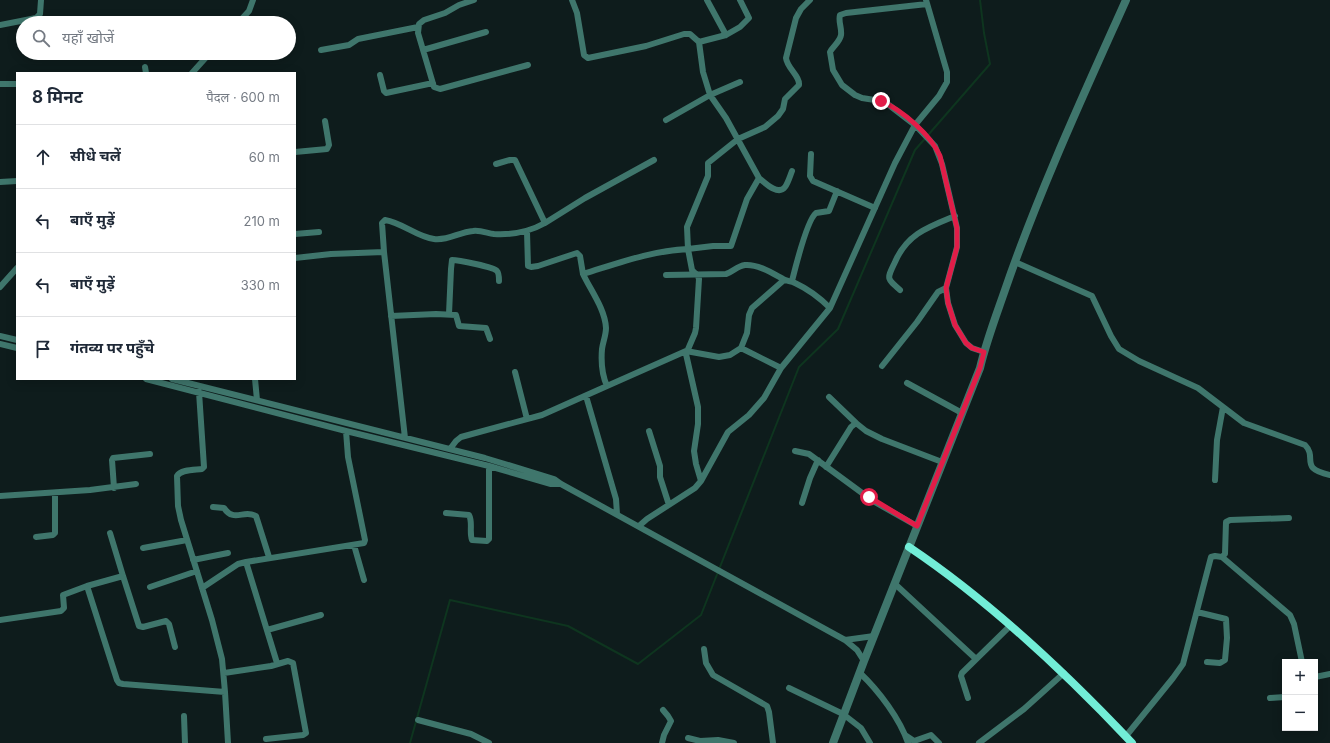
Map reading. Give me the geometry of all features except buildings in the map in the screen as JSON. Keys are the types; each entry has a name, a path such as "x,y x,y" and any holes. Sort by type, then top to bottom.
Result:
{"main road":[{"path":"908,547 940,568 1011,625 1064,673 1132,743"}],"street":[{"path":"38,16 40,14 41,0"},
{"path":"244,16 253,0"},
{"path":"474,0 459,4 446,13 424,20 418,27 418,33 436,89 528,65"},
{"path":"572,0 577,13 583,52 586,57 591,58 646,46 684,34 690,34 699,42 703,72 710,95 738,139 759,178 766,185 782,190 786,186 792,171"},
{"path":"707,0 726,35"},
{"path":"699,42 726,35 740,27 749,18 740,0"},
{"path":"701,482 694,451 699,414 686,356 686,351 694,337 696,328 699,279 692,270 686,227 708,176 708,163 738,139 765,127 778,116 783,109 785,99 799,85 799,81 786,62 786,58 796,18 810,0"},
{"path":"833,743 908,547 980,368 984,352 1015,262 1058,151 1126,0"},
{"path":"638,526 692,491 701,482 728,432 749,415 764,398 781,368 830,308 895,163 917,127 947,82 947,72 927,2 842,14 839,17 841,36 830,52 834,72 840,83 855,95 862,98 881,101 889,105 917,127 936,146 942,164 957,228 957,247 946,288 948,303 955,325 966,343 972,348 984,352"},
{"path":"0,25 16,22"},
{"path":"322,50 349,45 358,39 418,27"},
{"path":"423,50 486,32"},
{"path":"193,72 204,60"},
{"path":"380,75 386,93 433,83"},
{"path":"666,120 710,95 740,82"},
{"path":"0,84 16,84"},
{"path":"296,152 327,149 329,145 325,121"},
{"path":"811,154 810,176 813,181 875,208"},
{"path":"496,164 515,160 545,223"},
{"path":"405,438 382,223 385,220 404,226 424,236 434,239 447,238 473,231 500,234 527,232 654,160"},
{"path":"583,274 666,250 731,246 747,199 759,178"},
{"path":"0,182 16,180"},
{"path":"792,281 810,220 816,213 829,211 836,191"},
{"path":"900,290 890,281 889,276 904,244 927,228 955,216"},
{"path":"296,234 319,232"},
{"path":"527,232 528,266 538,266 577,253 580,256 583,274 605,320 606,329 602,350 602,368 607,386"},
{"path":"296,258 331,254 384,252"},
{"path":"449,314 450,270 452,260 496,270 499,281"},
{"path":"1015,262 1092,296 1111,336 1119,349 1139,361 1198,388 1244,423 1305,445 1309,450 1310,461 1313,468 1319,473 1330,475"},
{"path":"666,275 728,274 741,266 750,265 768,271 784,280 792,281 809,290 830,308"},
{"path":"0,287 16,269"},
{"path":"450,449 455,442 464,436 548,412 686,351 719,357 730,355 741,348 747,333 749,315 752,308 784,280"},
{"path":"882,366 917,322 938,292 946,288"},
{"path":"391,316 449,314 456,316 459,326 486,328 490,339"},
{"path":"0,336 16,340"},
{"path":"0,344 16,348"},
{"path":"741,348 781,368"},
{"path":"515,372 527,419"},
{"path":"150,380 346,431 489,466 551,484 561,484"},
{"path":"180,380 196,382 306,414 450,449 542,474 556,480 845,640 857,650 864,661"},
{"path":"255,380 257,400"},
{"path":"907,383 962,413"},
{"path":"199,392 204,467 202,469 179,472 177,476 178,506 218,643 224,672 228,743"},
{"path":"586,396 616,499 617,514"},
{"path":"829,397 866,431 882,440 942,462"},
{"path":"1215,480 1217,440 1223,407"},
{"path":"826,467 851,427 856,423"},
{"path":"202,588 238,564 269,557 362,544 365,540 348,457 346,431"},
{"path":"649,431 660,466 660,477 669,505"},
{"path":"795,451 808,454 818,460 873,500 917,526"},
{"path":"114,488 113,458 150,454"},
{"path":"802,503 810,478 818,460"},
{"path":"446,513 469,515 471,518 470,535 472,540 489,540 489,466"},
{"path":"0,496 114,488 136,484"},
{"path":"36,537 53,535 55,533 55,492"},
{"path":"213,508 224,508 227,513 231,515 251,514 256,516 269,557"},
{"path":"1222,556 1225,554 1226,522 1290,518"},
{"path":"110,533 139,626 143,627 166,621 169,624 175,647"},
{"path":"143,548 187,540"},
{"path":"354,545 364,580"},
{"path":"193,560 228,553"},
{"path":"1126,736 1183,664 1212,557 1222,556 1290,615 1294,624 1301,659"},
{"path":"246,562 278,663"},
{"path":"150,587 197,571"},
{"path":"0,620 61,611 64,608 63,595 87,586 123,576"},
{"path":"895,584 976,659"},
{"path":"87,586 119,683 226,692"},
{"path":"1197,612 1226,619 1227,638 1225,660 1220,663 1207,662"},
{"path":"267,630 321,614"},
{"path":"968,698 961,676 962,673 1011,625"},
{"path":"845,640 874,636"},
{"path":"704,649 706,663 713,675 767,706 773,743"},
{"path":"224,672 271,666 278,663 291,661 294,664 306,733 302,735 266,739"},
{"path":"860,673 875,689 900,724 908,743"},
{"path":"979,743 1024,709 1064,673"},
{"path":"1318,676 1330,674"},
{"path":"789,688 843,714 862,728 870,743"},
{"path":"1270,698 1282,697"},
{"path":"662,743 670,721 663,710"},
{"path":"184,716 185,743"},
{"path":"418,720 471,734 489,743"},
{"path":"905,735 914,741 931,735 939,743"},
{"path":"688,738 700,741 734,743"}],"waterway":[{"path":"410,743 450,600 568,626 638,664 701,615 799,367 838,329 915,150 990,64 980,0"}],"route":[{"path":"869,497 917,526 980,368 984,352 972,348 966,343 955,325 948,303 946,288 957,247 957,228 940,156 936,146 915,125 889,105 881,101"}]}
